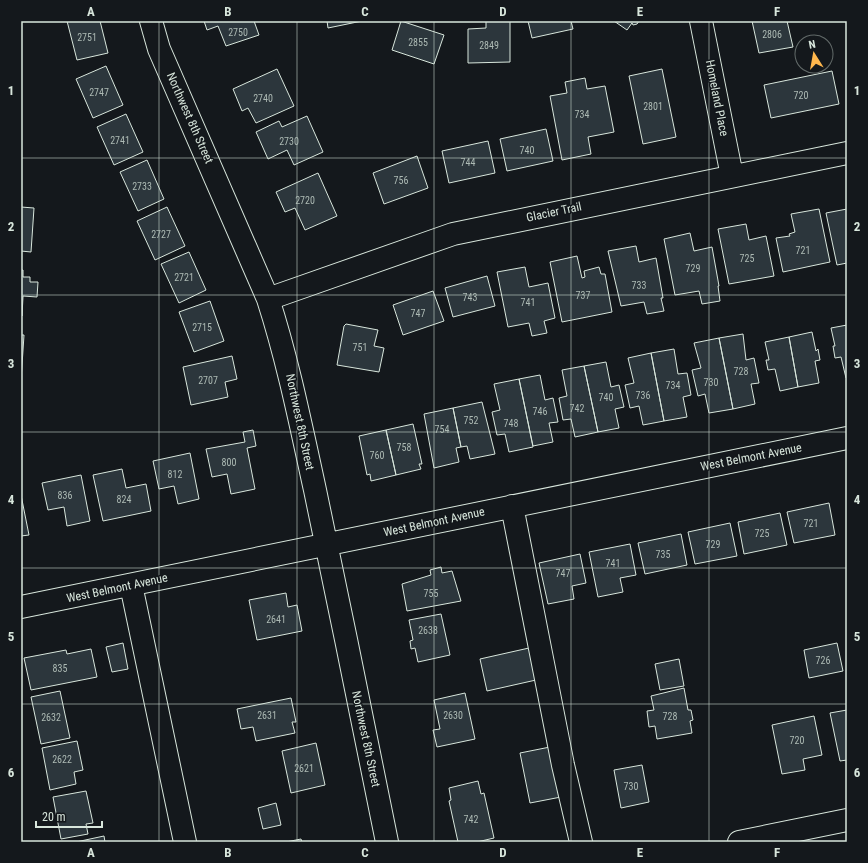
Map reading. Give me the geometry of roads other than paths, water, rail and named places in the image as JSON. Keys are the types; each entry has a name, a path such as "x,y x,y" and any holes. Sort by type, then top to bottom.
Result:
{"street":[{"name":"Northwest 8th Street","path":"151,21 159,49 268,299 287,363 387,842"},
{"name":"Homeland Place","path":"701,21 732,176"},
{"name":"Glacier Trail","path":"268,299 453,234 847,153"},
{"name":"West Belmont Avenue","path":"21,608 847,438"},
{"path":"512,506 563,765 581,842"},
{"path":"131,585 185,842"},
{"path":"739,842 779,838 847,820"}]}
